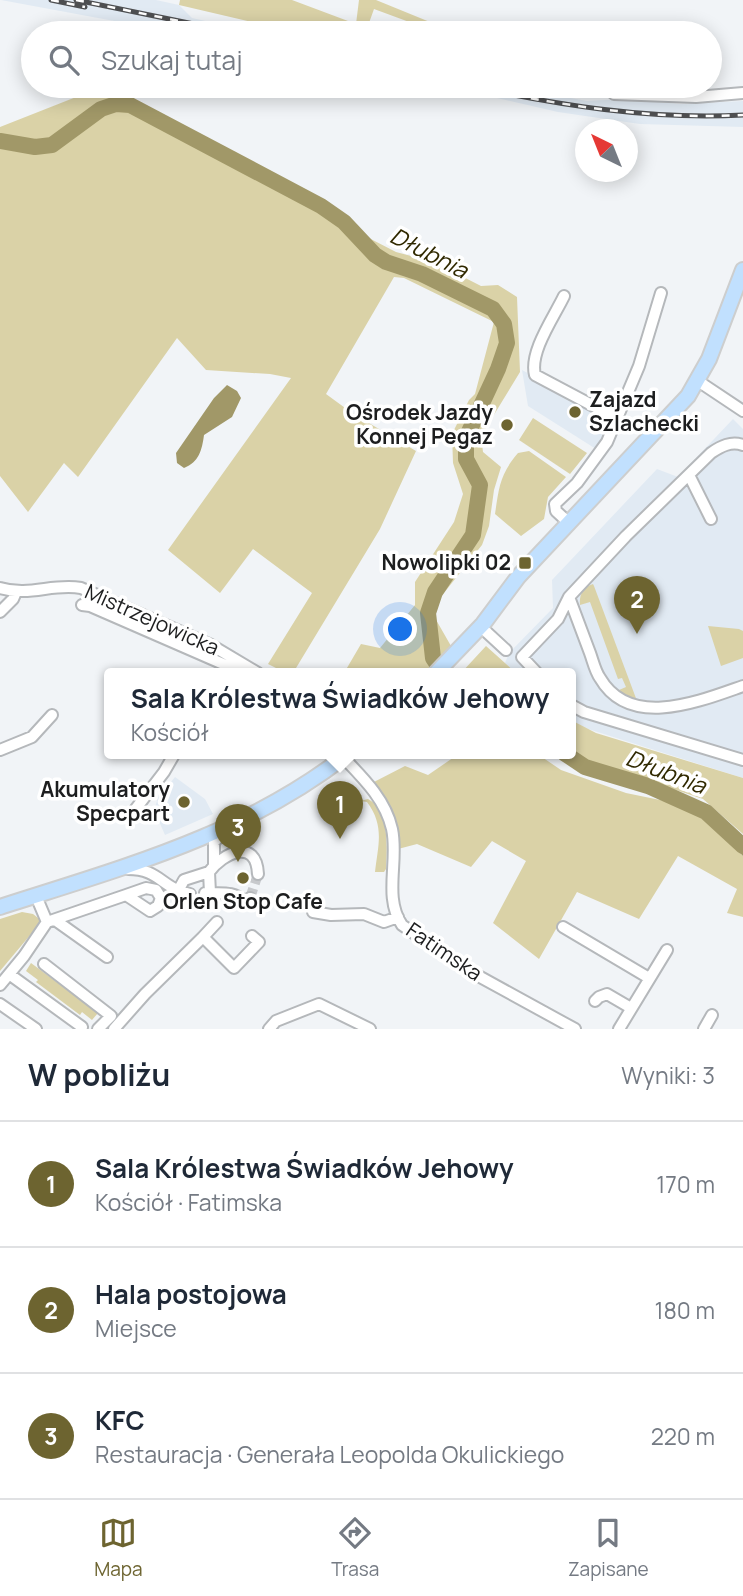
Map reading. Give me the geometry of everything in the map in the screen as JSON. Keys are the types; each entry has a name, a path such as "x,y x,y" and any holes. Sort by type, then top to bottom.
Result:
{"main road":[{"path":"441,668 480,626 518,578 674,413 698,381 712,352 743,270"},
{"path":"0,907 188,845 232,826 295,791 339,759"}],"street":[{"path":"722,95 743,93"},
{"path":"569,523 556,511 555,504 599,455 618,419 639,366 661,293"},
{"path":"564,296 537,350 533,367 535,375 618,419"},
{"path":"698,381 743,411"},
{"path":"532,668 522,657 558,619 569,597 711,453 723,445 743,445"},
{"path":"689,475 711,519"},
{"name":"Mistrzejowicka","path":"0,588 16,592 62,586 81,588 190,635 238,668"},
{"path":"0,612 16,592"},
{"path":"569,597 600,679 617,698 626,703 659,709 695,702 743,686"},
{"path":"82,605 238,668"},
{"path":"480,626 506,650"},
{"path":"576,707 597,716 743,760"},
{"path":"0,750 32,737 52,715"},
{"path":"134,811 172,759"},
{"name":"Fatimska","path":"347,759 376,794 389,820 393,839 393,892 398,917 408,931 462,967 575,1029"},
{"path":"232,826 214,842 207,893 237,895 246,902 250,898"},
{"path":"118,869 148,870 184,893 184,880 211,868 229,854 245,852 255,862 258,874"},
{"path":"0,985 51,921 126,895"},
{"path":"36,896 51,921 107,957"},
{"path":"313,912 364,914 384,922 398,917"},
{"path":"335,929 336,915"},
{"path":"114,1029 152,986 217,922"},
{"path":"564,927 649,978"},
{"path":"203,937 234,968 259,942 253,936"},
{"path":"619,1029 667,950"},
{"path":"44,964 111,1016 102,1028"},
{"path":"9,974 82,1027"},
{"path":"595,1001 607,994 631,1008"},
{"path":"0,1004 36,1029"},
{"path":"269,1029 276,1021 318,1004 370,1029"},
{"path":"704,1029 712,1015"}],"shaded area":[{"path":"1,0 156,0 179,5 192,18 205,21 114,21"},
{"path":"180,0 292,0 348,21 248,21 179,5"},
{"path":"359,0 376,0 427,21 406,21 374,9 370,21 356,21"},
{"path":"74,98 121,98 184,141 396,252 434,262 481,286 498,285 517,297 520,372 481,436 483,452 501,467 494,490 489,526 482,545 436,603 435,618 451,646 429,668 347,668 361,644 380,648 415,605 415,582 454,522 463,494 453,463 452,434 469,400 475,394 494,322 404,278 394,277 326,394 352,413 416,451 380,529 296,668 276,668 268,664 312,593 253,549 220,593 168,550 291,378 206,370 177,338 78,477 64,463 28,512 0,476 0,127"},
{"path":"497,98 571,98 587,101 624,99 680,104 743,101 743,127 640,124 638,119 606,119 558,112"},
{"path":"522,370 612,419 596,449 528,406"},
{"path":"227,385 237,391 241,398 232,417 204,435 199,455 184,468 177,463 176,453 214,398"},
{"path":"533,418 587,453 570,474 519,440"},
{"path":"733,419 743,429 743,778 576,723 576,668 510,668 505,663 509,653 553,608 552,580 657,469 678,477"},
{"path":"529,451 566,477 548,497 544,519 521,536 495,514 499,488 507,468 518,453"},
{"path":"593,584 637,701 619,690 626,687 622,678 618,679 590,602 580,605 582,592"},
{"path":"708,626 743,631 743,658 721,666"},
{"path":"486,646 510,668 466,668"},
{"path":"576,723 596,733 743,778 743,834 703,799 589,761 576,753"},
{"path":"451,759 545,759 561,770 626,793 665,801 707,819 743,856 743,917 727,913 737,889 678,856 639,919 577,892 539,959 493,923 526,861 492,841 471,867 417,844 398,849 372,783 405,766 428,775"},
{"path":"175,777 205,799 213,814 165,835 154,810 158,798"},
{"path":"368,799 375,804 384,820 387,851 384,872 375,872 378,828 367,802 360,801"},
{"path":"706,812 719,817 743,837 743,856 707,819"},
{"path":"22,912 33,914 42,921 0,971 0,919"},
{"path":"31,963 98,1013 92,1020 82,1012 80,1015 36,982 38,980 26,971"}],"waterway":[{"name":"Dłubnia","path":"0,141 35,147 52,145 101,109 116,104 130,105 321,206 344,222 375,255 386,262 422,274 493,309 504,324 507,343 466,438 466,459 480,485 473,535 435,592 428,613 433,658 440,668"},
{"name":"Dłubnia","path":"573,759 585,767 648,786 706,812 743,846"}],"tunnel":[{"path":"250,898 258,874"}],"railway":[{"path":"51,0 85,7"},
{"path":"76,0 179,21"},
{"path":"531,98 639,113 743,115"}],"place":[{"name":"Zajazd Szlachecki","path":"575,412"},
{"name":"Ośrodek Jazdy Konnej Pegaz","path":"507,425"},
{"name":"Nowolipki 02","path":"525,563"},
{"name":"Hala postojowa","path":"637,634"},
{"name":"Akumulatory Specpart","path":"184,802"},
{"name":"Sala Królestwa Świadków Jehowy","path":"340,839"},
{"name":"KFC","path":"238,862"},
{"name":"Orlen Stop Cafe","path":"243,878"}]}
